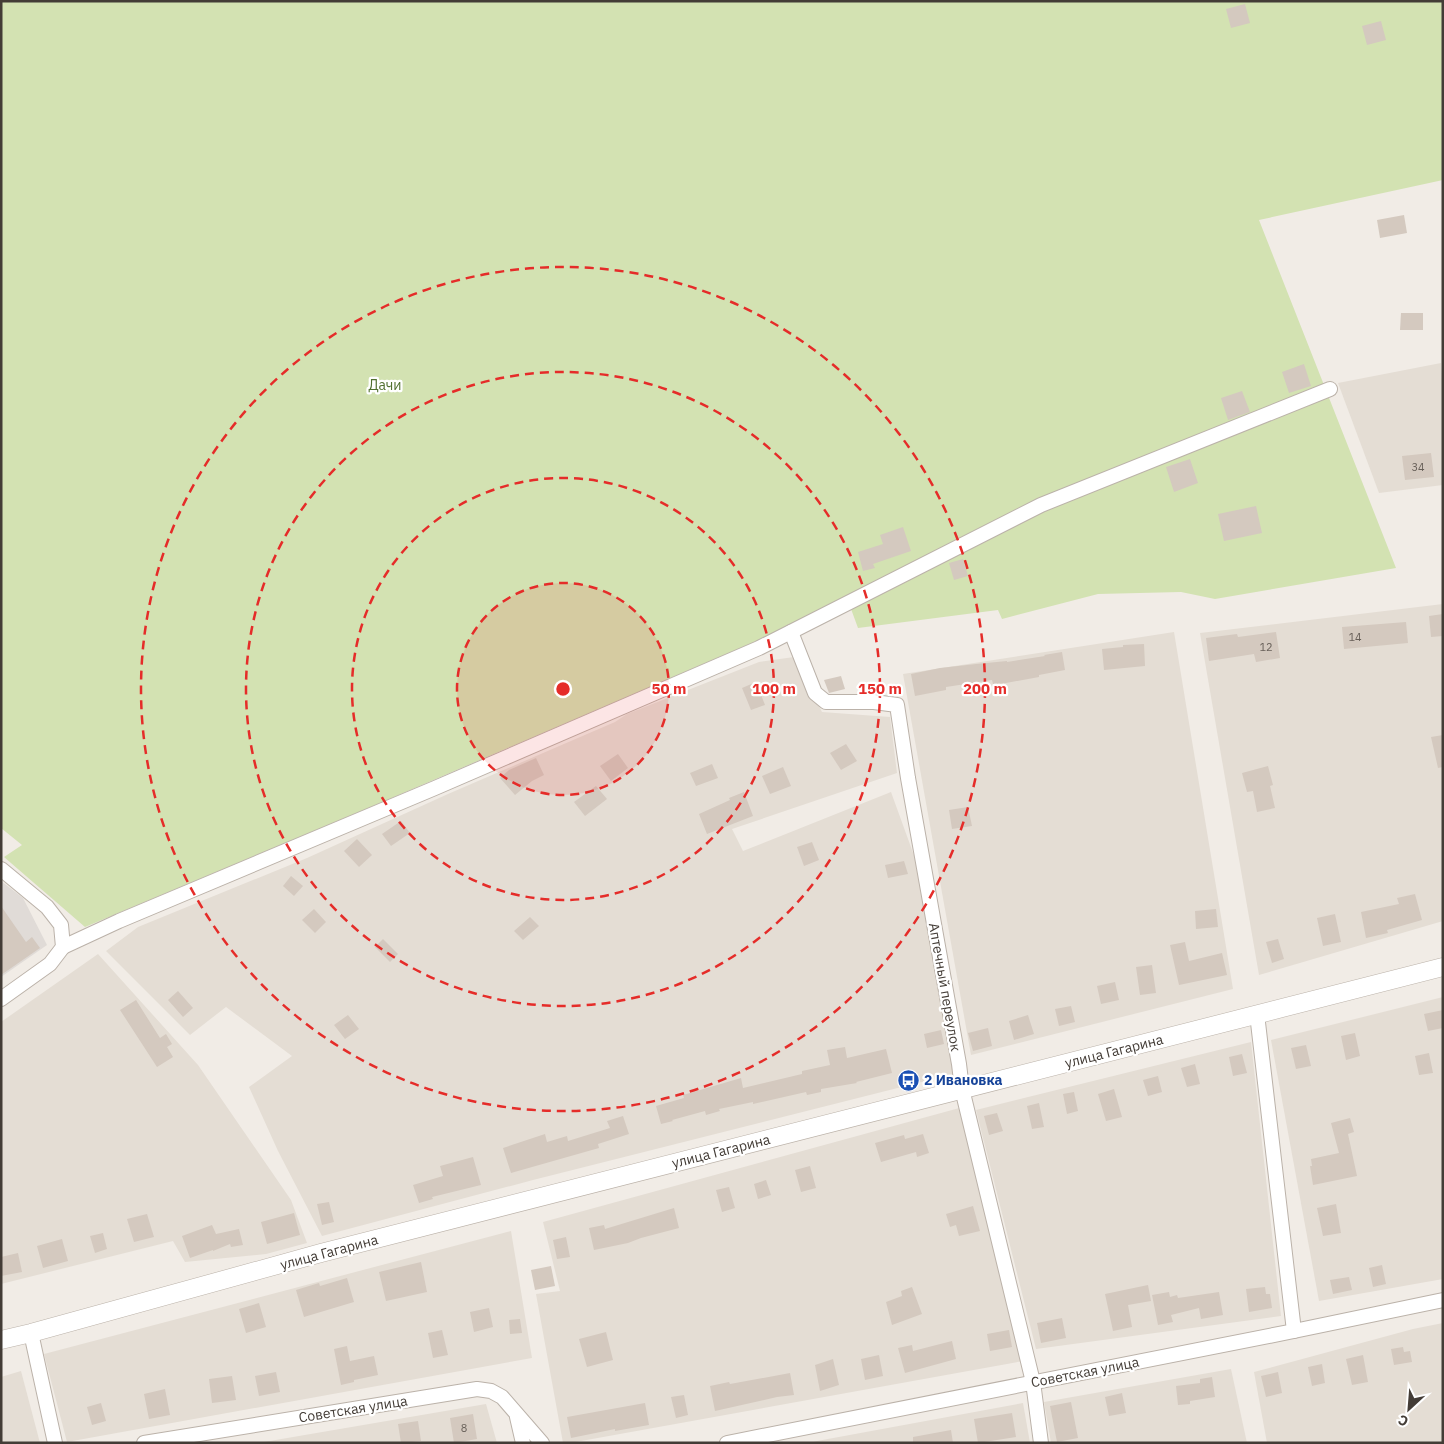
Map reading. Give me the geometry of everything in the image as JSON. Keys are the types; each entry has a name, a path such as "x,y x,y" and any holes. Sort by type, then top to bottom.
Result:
{"street":[{"path":"1,999 50,964 63,947 119,921 435,788 759,648 1041,505 1330,389"},
{"name":"Аптечный переулок","path":"791,632 815,693 826,702 874,702 896,705 962,1090 1033,1382 1041,1443"},
{"path":"1,869 52,913 61,925 63,947"},
{"name":"улица Гагарина","path":"1,1340 321,1253 1443,967"},
{"path":"1257,1014 1294,1331"},
{"name":"Советская улица","path":"727,1443 1443,1300"},
{"path":"31,1333 55,1443"},
{"name":"Советская улица","path":"144,1443 477,1389 491,1391 502,1397 542,1443"},
{"path":"516,1414 523,1443"}],"shaded area":[{"path":"1441,363 1443,485 1379,493 1338,383"},
{"path":"1443,604 1443,921 1259,975 1200,633"},
{"path":"1174,632 1233,989 971,1055 903,674"},
{"path":"794,657 822,712 890,717 897,773 732,829 743,851 891,792 916,861 957,1073 533,1180 322,1236 278,1151 249,1087 292,1056 226,1007 190,1035 106,951 138,927 307,858 448,794 615,722 627,714 759,662"},
{"path":"1,881 23,898 47,945 1,977"},
{"path":"98,954 198,1065 291,1200 307,1243 266,1254 185,1262 173,1241 1,1284 1,1022"},
{"path":"1443,997 1443,1279 1319,1301 1271,1040"},
{"path":"1251,1042 1281,1316 1036,1349 976,1110"},
{"path":"963,1107 1023,1361 563,1443 536,1294 560,1291 543,1222"},
{"path":"511,1231 532,1358 67,1442 44,1354"},
{"path":"1443,1323 1443,1443 1267,1443 1254,1372 1413,1329"},
{"path":"1231,1369 1247,1443 1051,1443 1044,1402"},
{"path":"21,1371 40,1443 1,1443 1,1377"},
{"path":"1023,1403 1030,1443 810,1443 817,1441"},
{"path":"486,1404 497,1443 258,1443"}],"green space":[{"name":"Дачи","path":"1,1 1443,1 1443,180 1259,220 1396,568 1215,599 1181,592 1098,594 1002,619 998,610 858,628 847,598 789,627 373,806 85,927 4,857 22,845 1,828"}],"building":[{"path":"1245,4 1250,23 1231,28 1226,9"},
{"path":"1381,21 1386,40 1367,45 1362,26"},
{"path":"1404,215 1407,233 1380,238 1377,220"},
{"path":"1401,313 1423,313 1423,330 1400,330"},
{"path":"1304,364 1311,386 1289,393 1282,372"},
{"path":"1242,391 1250,412 1228,420 1221,398"},
{"path":"1431,453 1434,477 1405,480 1402,456"},
{"path":"1190,459 1198,483 1174,492 1166,467"},
{"path":"1256,506 1262,533 1224,541 1218,514"},
{"path":"903,527 911,551 873,564 875,568 863,571 858,552 883,544 880,535"},
{"path":"963,559 968,576 954,580 949,563"},
{"path":"1443,614 1443,636 1431,637 1429,616"},
{"path":"1406,622 1408,643 1344,649 1342,627"},
{"path":"1276,632 1280,658 1256,662 1254,654 1209,661 1206,638 1237,634 1238,637"},
{"path":"1144,644 1145,666 1104,670 1102,649"},
{"path":"1062,652 1065,670 1006,683 993,684 992,680 946,687 946,690 915,696 911,674 940,668 1007,662"},
{"path":"841,676 845,689 829,693 824,680"},
{"path":"756,682 765,705 751,710 742,688"},
{"path":"1443,735 1443,767 1438,768 1431,737"},
{"path":"846,744 857,761 841,770 830,753"},
{"path":"618,754 628,768 611,781 600,766"},
{"path":"536,758 544,775 532,781 515,795 500,778 509,770"},
{"path":"712,764 718,778 696,786 690,773"},
{"path":"1268,766 1273,785 1270,786 1275,808 1257,812 1253,791 1247,792 1242,773"},
{"path":"783,767 791,786 770,794 762,776"},
{"path":"596,786 607,799 585,816 574,802"},
{"path":"744,792 753,816 707,834 699,814"},
{"path":"968,807 972,826 952,829 949,810"},
{"path":"401,821 410,833 391,846 382,834"},
{"path":"357,839 372,855 359,867 344,851"},
{"path":"812,842 819,860 804,866 797,847"},
{"path":"904,861 908,874 888,878 885,865"},
{"path":"291,876 303,886 294,896 283,886"},
{"path":"1415,894 1422,920 1387,930 1388,933 1366,938 1361,912 1399,904 1397,898"},
{"path":"1,906 26,942 32,937 40,948 1,975"},
{"path":"314,909 326,922 315,933 302,920"},
{"path":"1216,909 1218,927 1196,929 1195,911"},
{"path":"1335,914 1341,942 1323,946 1317,918"},
{"path":"530,917 539,926 523,940 514,931"},
{"path":"383,939 398,954 390,962 375,947"},
{"path":"1278,939 1284,959 1272,963 1266,942"},
{"path":"1185,942 1189,961 1222,953 1227,975 1179,985 1170,945"},
{"path":"1152,965 1156,993 1140,995 1136,967"},
{"path":"1115,982 1119,1000 1101,1004 1097,986"},
{"path":"178,991 193,1008 183,1017 168,1000"},
{"path":"136,1000 160,1038 166,1034 172,1044 167,1047 173,1057 157,1067 120,1010"},
{"path":"1071,1006 1075,1022 1059,1026 1055,1009"},
{"path":"1443,1010 1443,1028 1428,1031 1424,1014"},
{"path":"348,1015 359,1029 345,1039 334,1025"},
{"path":"1028,1015 1034,1034 1014,1040 1009,1021"},
{"path":"988,1028 992,1046 973,1051 968,1033"},
{"path":"941,1030 944,1044 927,1048 924,1034"},
{"path":"1355,1033 1360,1056 1346,1060 1341,1036"},
{"path":"1306,1045 1311,1066 1296,1069 1291,1048"},
{"path":"845,1047 847,1058 886,1049 892,1073 857,1083 821,1089 821,1092 807,1095 806,1092 753,1104 753,1102 719,1109 720,1111 706,1115 705,1111 661,1124 656,1106 684,1098 683,1095 741,1078 743,1088 802,1074 802,1071 830,1065 827,1050"},
{"path":"1429,1053 1433,1073 1419,1075 1415,1056"},
{"path":"1242,1054 1247,1073 1233,1076 1229,1057"},
{"path":"1195,1064 1200,1084 1187,1087 1181,1068"},
{"path":"1158,1076 1162,1092 1148,1096 1143,1080"},
{"path":"1114,1089 1122,1117 1106,1121 1098,1094"},
{"path":"1074,1092 1078,1111 1067,1114 1063,1094"},
{"path":"1039,1103 1044,1127 1032,1129 1027,1106"},
{"path":"997,1113 1003,1131 989,1135 984,1116"},
{"path":"623,1116 629,1134 598,1144 599,1148 511,1173 503,1148 545,1134 547,1142 567,1136 568,1141 610,1128 607,1121"},
{"path":"1350,1118 1354,1132 1348,1134 1357,1176 1313,1185 1310,1166 1312,1166 1311,1159 1339,1153 1331,1123"},
{"path":"923,1134 929,1153 917,1157 916,1152 881,1162 875,1143 904,1135 905,1139"},
{"path":"473,1157 481,1185 432,1197 433,1199 419,1203 413,1185 443,1176 440,1166"},
{"path":"810,1166 816,1188 801,1192 795,1170"},
{"path":"766,1180 771,1195 758,1199 754,1184"},
{"path":"729,1187 735,1208 722,1212 716,1190"},
{"path":"329,1202 334,1222 322,1225 317,1204"},
{"path":"1336,1204 1341,1233 1323,1236 1317,1208"},
{"path":"973,1206 980,1231 959,1236 956,1225 950,1227 946,1214"},
{"path":"674,1208 679,1228 628,1243 594,1250 589,1228 604,1225 605,1229"},
{"path":"294,1213 300,1235 267,1244 261,1222"},
{"path":"147,1214 154,1237 134,1242 127,1219"},
{"path":"212,1225 216,1234 239,1229 243,1245 231,1247 230,1244 190,1258 182,1236"},
{"path":"103,1233 107,1249 95,1253 90,1236"},
{"path":"566,1237 570,1257 557,1259 553,1240"},
{"path":"62,1239 68,1261 43,1268 37,1246"},
{"path":"18,1253 22,1272 1,1276 1,1257"},
{"path":"421,1262 427,1292 386,1301 379,1272"},
{"path":"1382,1265 1386,1284 1373,1287 1369,1268"},
{"path":"551,1266 555,1286 535,1290 531,1270"},
{"path":"1349,1277 1352,1290 1333,1294 1330,1280"},
{"path":"347,1278 354,1302 304,1317 296,1290 319,1283 320,1286"},
{"path":"1148,1285 1151,1301 1128,1305 1132,1327 1113,1331 1105,1294"},
{"path":"912,1287 922,1314 892,1325 886,1302 902,1296 901,1291"},
{"path":"1265,1287 1266,1294 1270,1294 1272,1308 1249,1312 1246,1289"},
{"path":"1169,1292 1170,1297 1177,1295 1178,1298 1219,1292 1223,1315 1201,1319 1199,1308 1171,1315 1173,1322 1158,1325 1152,1295"},
{"path":"259,1303 266,1327 246,1333 239,1309"},
{"path":"489,1308 493,1327 474,1332 470,1312"},
{"path":"1062,1318 1066,1338 1041,1343 1037,1323"},
{"path":"520,1319 522,1333 510,1334 509,1320"},
{"path":"442,1330 448,1355 433,1358 428,1333"},
{"path":"1009,1330 1012,1347 990,1351 987,1334"},
{"path":"606,1332 613,1360 587,1367 579,1339"},
{"path":"952,1341 956,1359 905,1373 898,1348 912,1345 913,1351"},
{"path":"347,1346 350,1361 374,1356 378,1375 341,1385 334,1349"},
{"path":"1403,1347 1404,1352 1410,1351 1412,1362 1394,1365 1391,1349"},
{"path":"879,1355 883,1376 865,1380 861,1359"},
{"path":"1363,1355 1368,1382 1352,1385 1346,1359"},
{"path":"833,1359 839,1385 820,1391 815,1365"},
{"path":"1322,1364 1325,1383 1312,1386 1308,1367"},
{"path":"276,1372 280,1392 259,1396 255,1376"},
{"path":"1278,1372 1282,1393 1266,1397 1261,1376"},
{"path":"790,1373 794,1395 715,1411 710,1386"},
{"path":"232,1376 236,1400 212,1403 209,1379"},
{"path":"1212,1377 1215,1397 1190,1401 1190,1404 1178,1405 1176,1386 1200,1383 1200,1379"},
{"path":"165,1389 170,1415 149,1419 144,1394"},
{"path":"1122,1393 1126,1413 1109,1416 1105,1397"},
{"path":"684,1395 688,1415 676,1418 671,1397"},
{"path":"1071,1402 1078,1438 1057,1442 1050,1406"},
{"path":"101,1403 106,1421 92,1425 87,1407"},
{"path":"645,1403 649,1425 615,1431 615,1429 571,1438 567,1417"},
{"path":"1012,1413 1016,1437 978,1443 974,1419"},
{"path":"473,1414 477,1439 454,1443 450,1418"},
{"path":"418,1421 421,1441 401,1443 398,1424"},
{"path":"951,1430 953,1443 913,1443 913,1437"}],"place":[{"name":"2 Ивановка","path":"908,1080"}]}
